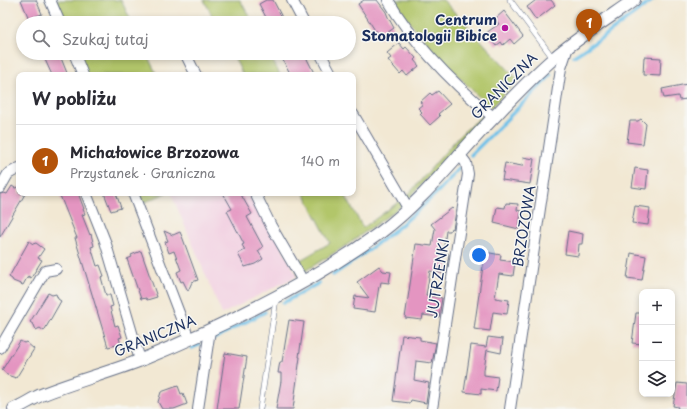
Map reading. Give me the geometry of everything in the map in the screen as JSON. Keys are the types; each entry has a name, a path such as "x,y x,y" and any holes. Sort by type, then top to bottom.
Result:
{"street":[{"path":"50,0 57,16"},
{"path":"292,0 300,16"},
{"path":"388,0 395,13 430,56 472,99 493,117"},
{"name":"GRANICZNA","path":"14,409 41,395 140,360 210,330 324,270 381,231 425,193 493,117 554,58 634,0"},
{"name":"BRZOZOWA","path":"510,409 561,68 568,48"},
{"path":"77,60 82,72"},
{"path":"188,60 194,72"},
{"path":"324,60 330,72"},
{"path":"356,119 408,208"},
{"name":"JUTRZENKI","path":"432,409 468,174 466,163 459,154"},
{"path":"0,188 8,174 16,170"},
{"path":"87,196 105,241 140,360"},
{"path":"134,196 189,339"},
{"path":"257,196 303,281"},
{"path":"0,348 45,271 56,269"},
{"path":"198,409 210,330"}],"lane":[{"path":"510,0 554,58"},
{"path":"260,409 277,296"}],"shaded area":[{"path":"172,196 255,196 297,276 222,314"}],"green space":[{"path":"53,0 121,0 129,16 60,16"},
{"path":"204,0 240,0 249,16 212,16"},
{"path":"395,0 443,0 518,80 490,108 439,57 406,18"},
{"path":"80,60 150,60 156,72 86,72"},
{"path":"236,60 272,60 278,72 242,72"},
{"path":"483,115 482,118 403,205 347,245 297,276 297,262 330,243 306,196 346,196 363,228 408,195 460,135"},
{"path":"140,196 159,196 143,203"}],"building":[{"path":"21,0 36,0 42,14 37,16 28,16"},
{"path":"266,0 273,0 281,16 265,16 259,4"},
{"path":"364,0 377,0 386,12 394,28 380,38 358,4"},
{"path":"536,0 551,0 555,5 536,20 527,7"},
{"name":"Centrum Stomatologii Bibice","path":"504,11 523,36 514,44 510,39 503,45 501,42 496,46 486,33 499,24 495,19"},
{"path":"399,43 404,49 406,47 416,58 414,60 419,66 407,76 403,71 400,74 388,60 391,58 387,53"},
{"path":"644,57 661,58 660,76 643,75"},
{"path":"45,60 62,60 67,72 51,72"},
{"path":"283,60 308,60 314,72 289,72"},
{"path":"687,84 687,99 679,100 678,96 664,98 662,89"},
{"path":"438,91 450,104 438,114 440,116 430,125 420,114 422,112 418,108 423,104 420,102 430,93 432,95"},
{"path":"641,119 646,124 643,144 627,142 630,121 638,121"},
{"path":"523,157 534,159 530,184 502,180 505,163 522,166"},
{"path":"635,168 648,170 646,189 632,187"},
{"path":"12,186 16,188 16,196 24,196 0,237 0,194 7,194"},
{"path":"60,196 79,196 85,214 82,215 90,235 91,234 94,246 91,247 97,266 100,265 104,276 101,277 106,295 110,295 113,306 110,307 115,326 118,325 122,337 119,338 121,344 108,347 75,238 77,238"},
{"path":"105,196 117,196 121,208 111,211"},
{"path":"225,196 242,196 252,214 247,217 263,247 258,251 263,259 255,264 245,267 238,254 245,250 242,245 244,244 227,211 232,209"},
{"path":"506,203 518,204 517,210 521,211 519,229 494,223 497,207 505,208"},
{"path":"635,206 650,208 648,225 632,223"},
{"path":"452,208 456,212 453,229 451,228 450,231 446,231 443,253 449,254 446,274 430,271 426,295 442,298 439,317 423,315 422,320 405,318 416,244 432,246 435,229 431,224"},
{"path":"164,231 173,235 180,232 183,239 198,280 192,282 188,291 183,281 181,282 177,272 181,270 174,251 169,253 165,242 168,241"},
{"path":"568,231 583,234 582,244 579,244 578,256 565,254"},
{"path":"29,241 33,244 36,243 44,249 38,258 42,260 31,278 28,276 23,285 13,281 9,277"},
{"path":"141,251 157,297 147,300 146,298 141,299 127,259 132,257 131,255"},
{"path":"485,252 501,255 500,260 515,262 513,276 499,274 495,298 509,300 507,314 493,312 490,331 474,329"},
{"path":"631,253 646,256 642,280 627,278"},
{"path":"379,266 383,271 391,272 389,283 381,282 380,287 379,286 375,312 353,309 355,296 369,298 357,282"},
{"path":"48,293 52,295 56,294 58,299 61,301 44,331 40,328 36,330 34,325 30,322"},
{"path":"636,313 639,313 639,344 632,343"},
{"path":"289,320 304,322 293,409 276,409 281,381 281,373 278,373 280,362 282,362"},
{"path":"402,335 420,337 420,340 436,343 432,363 416,361 414,380 429,383 426,403 411,400 410,403 393,401"},
{"path":"488,337 503,339 501,353 487,350 484,370 484,375 498,377 496,391 481,389 481,394 464,392 471,345 486,347"},
{"path":"20,341 24,343 26,342 34,349 16,378 7,375 2,370"},
{"path":"225,353 247,357 239,409 217,409"},
{"path":"677,383 687,384 687,409 677,409 678,407 673,406"},
{"path":"178,386 181,394 183,393 187,404 174,409 162,409 158,402 161,392"}],"waterway":[{"path":"574,56 603,37 653,0"},
{"path":"471,155 551,75"},
{"path":"333,275 365,253 409,219 430,200 459,169"},
{"path":"283,303 319,283"},
{"path":"215,338 265,312"},
{"path":"192,348 199,345"}],"place":[{"name":"Centrum Stomatologii Bibice","path":"505,28"},
{"name":"Michałowice Brzozowa","path":"589,42"}]}
